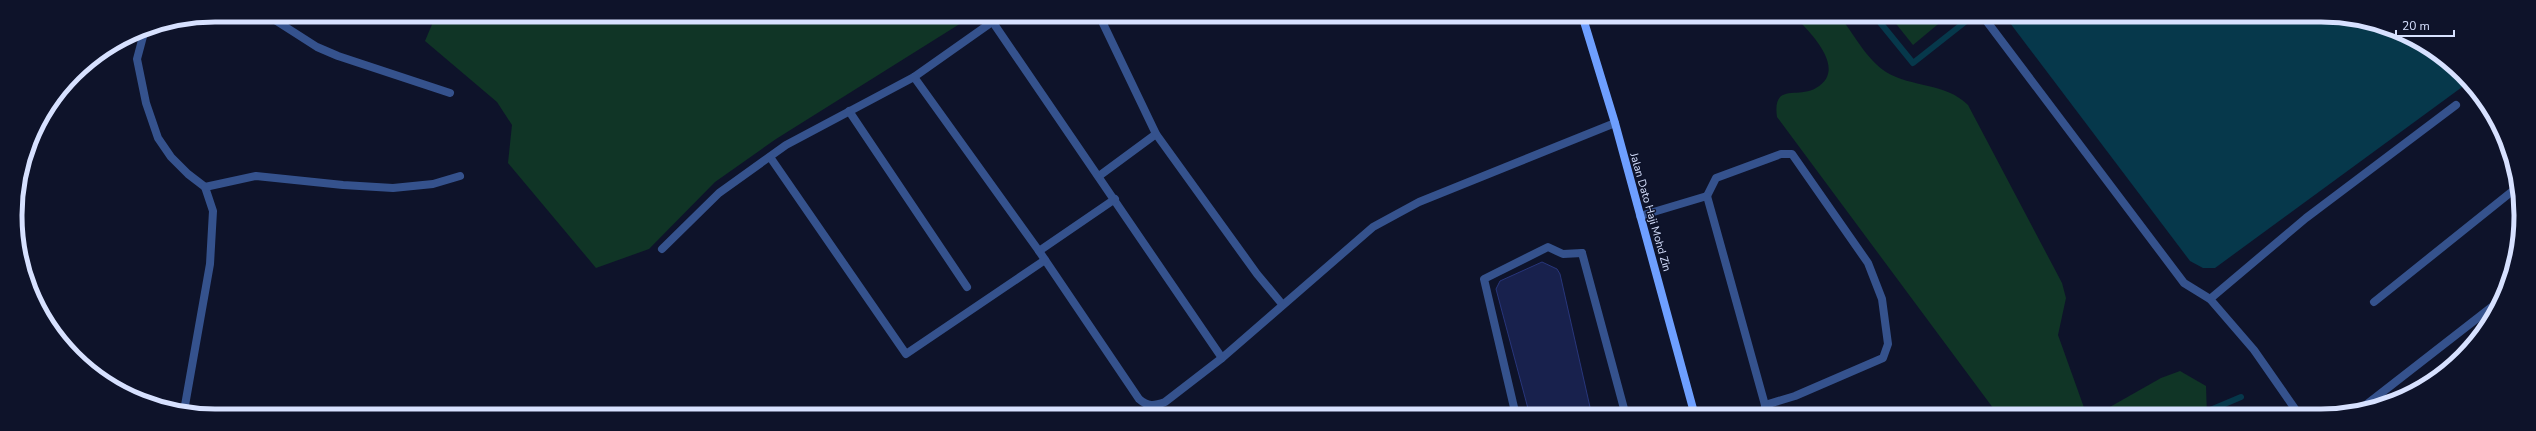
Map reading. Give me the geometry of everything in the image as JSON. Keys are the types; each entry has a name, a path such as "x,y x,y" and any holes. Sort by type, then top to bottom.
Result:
{"main road":[{"name":"Jalan Dato Haji Mohd Zin","path":"1584,22 1615,123 1693,409"}],"street":[{"path":"278,22 317,47 338,56 450,92"},
{"path":"662,249 719,193 786,145 914,77 991,22"},
{"path":"993,22 1115,199 1222,358"},
{"path":"1102,22 1156,134 1257,274 1282,304"},
{"path":"1987,22 2184,283 2210,299 2254,350 2295,409"},
{"path":"143,36 137,59 146,103 158,138 171,157 188,174 205,187 213,211 213,236 185,406"},
{"path":"914,77 1039,251 1139,399 1146,405 1155,406 1165,402 1222,358 1373,226 1419,202 1615,123"},
{"path":"2210,299 2306,218 2456,106"},
{"path":"848,111 967,288"},
{"path":"1099,176 1156,134"},
{"path":"1765,406 1795,396 1883,358 1888,344 1882,299 1868,263 1792,154 1781,154 1716,178 1707,196 1765,409"},
{"path":"770,157 906,354 1045,260"},
{"path":"205,187 256,176 343,185 393,188 433,184 460,176"},
{"path":"2374,302 2512,191"},
{"path":"1640,216 1707,196"},
{"path":"1039,251 1115,199"},
{"path":"1514,409 1484,279 1548,248 1563,254 1582,254 1624,409"},
{"path":"2369,402 2491,307"}],"green space":[{"path":"433,22 963,22 776,139 715,182 649,249 596,268 508,163 512,125 497,102 425,41"},
{"path":"1800,22 1844,22 1866,53 1886,72 1907,81 1949,92 1968,105 2062,283 2066,298 2058,335 2084,409 1994,409 1777,117 1778,99 1782,95 1809,91 1816,88 1825,80 1829,71 1823,50"},
{"path":"1895,22 1941,22 1913,45"},
{"path":"2180,371 2206,386 2207,409 2106,409 2161,378"}],"water":[{"path":"2009,22 2333,22 2383,32 2406,42 2438,62 2464,86 2215,268 2203,268 2190,261"}],"building":[{"path":"1542,262 1557,269 1560,274 1590,409 1528,409 1496,289 1500,281"}],"waterway":[{"path":"1880,22 1913,63 1965,22"},
{"path":"2213,409 2241,397"}]}
